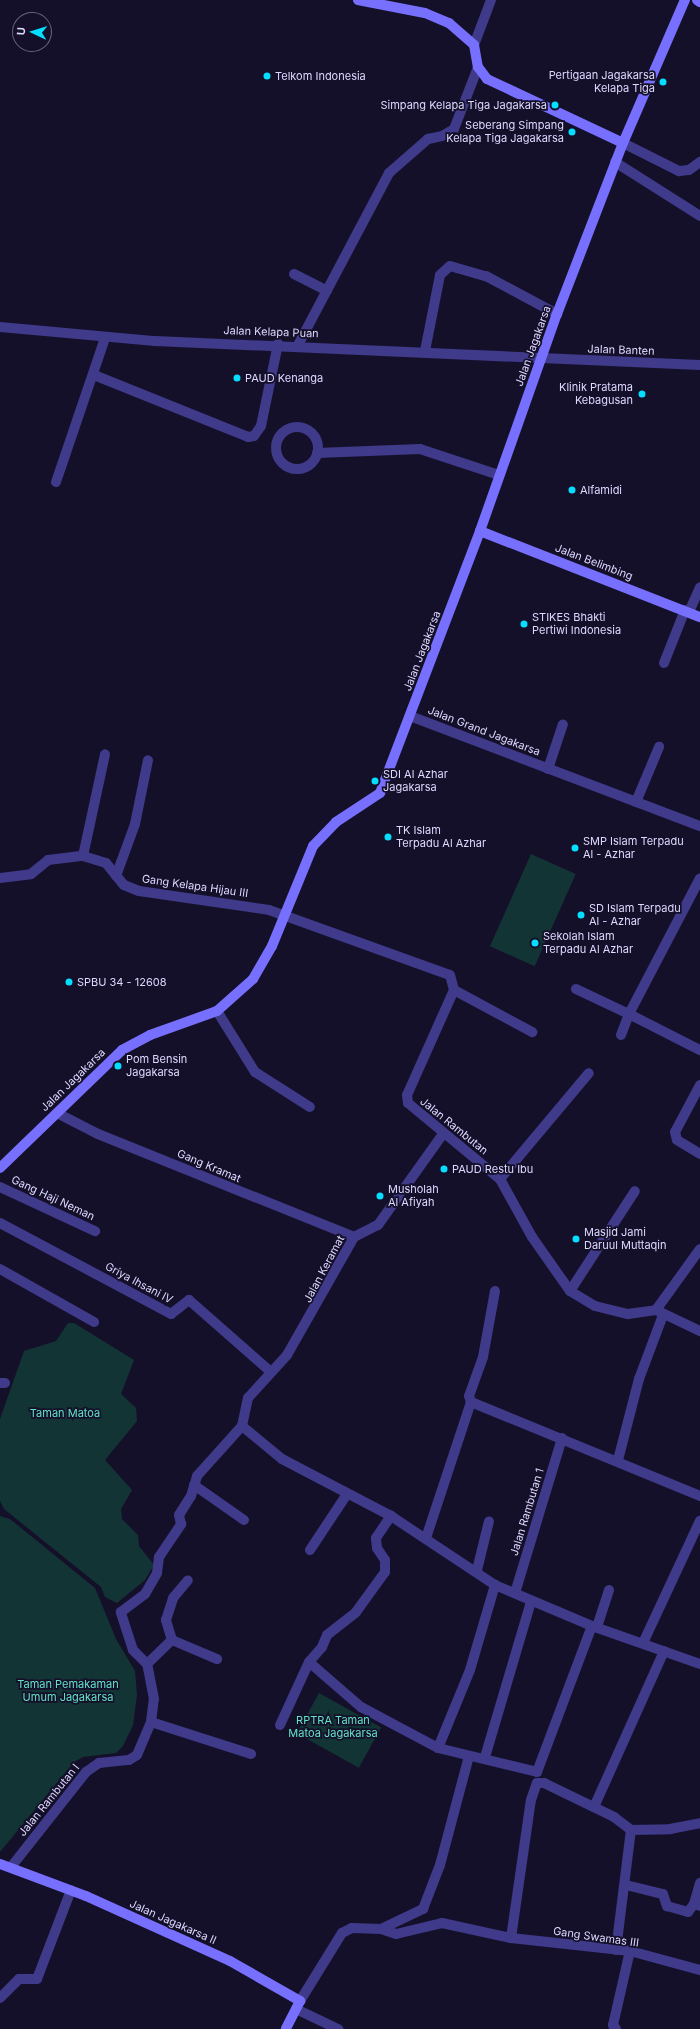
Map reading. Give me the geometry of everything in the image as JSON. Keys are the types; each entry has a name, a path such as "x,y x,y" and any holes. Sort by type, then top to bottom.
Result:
{"main road":[{"path":"358,0 439,17 474,45 478,67 499,86 623,143"},
{"name":"Jalan Jagakarsa","path":"0,1168 122,1050 150,1035 217,1011 260,969 313,846 323,833 380,793 480,531 557,314 615,162 685,0"},
{"name":"Jalan Belimbing","path":"480,531 700,616"},
{"name":"Jalan Jagakarsa II","path":"0,1864 71,1890 230,1960 298,2005"},
{"path":"286,2029 298,2005"}],"street":[{"path":"474,45 491,0"},
{"path":"298,345 390,173 428,139 442,136 454,129 478,67"},
{"path":"623,143 679,171 689,170 700,162"},
{"path":"615,162 700,216"},
{"path":"425,351 440,274 450,266 486,276 557,314"},
{"path":"294,274 327,291"},
{"name":"Jalan Kelapa Puan","path":"0,326 105,338 425,351 541,359"},
{"path":"56,482 94,375 105,338"},
{"path":"94,375 248,437 254,436 261,426 278,344"},
{"name":"Jalan Banten","path":"541,359 700,365"},
{"path":"305,429 317,442 317,453 307,467 288,468 277,455 276,445 287,430 305,429"},
{"path":"317,453 420,449 499,475"},
{"path":"664,663 687,611 700,587"},
{"name":"Jalan Grand Jagakarsa","path":"410,716 700,826"},
{"name":"Jalan Grand Jagakarsa","path":"548,769 563,724"},
{"path":"636,802 659,747"},
{"path":"83,856 105,754"},
{"path":"116,876 135,824 148,760"},
{"name":"Gang Kelapa Hijau III","path":"0,878 30,874 48,860 83,856 106,863 116,876 139,891 245,904 284,914"},
{"path":"621,1035 629,1014 700,878"},
{"path":"284,914 450,975 455,982 454,990 532,1032"},
{"name":"Jalan Rambutan","path":"454,990 407,1095 413,1110 500,1178 532,1236 570,1291 595,1306 628,1314 660,1312"},
{"path":"576,990 629,1014 700,1050"},
{"path":"217,1011 254,1072 310,1107"},
{"path":"500,1178 589,1073"},
{"path":"700,1085 675,1132 677,1140 700,1154"},
{"name":"Gang Kramat","path":"57,1114 98,1134 354,1238"},
{"name":"Jalan Keramat","path":"242,1426 248,1398 287,1355 310,1320 354,1238 378,1225 443,1134"},
{"name":"Gang Haji Neman","path":"0,1187 95,1231"},
{"path":"570,1291 635,1191"},
{"name":"Griya Ihsani IV","path":"0,1223 172,1314 189,1300 271,1372"},
{"path":"618,1460 660,1312 700,1249"},
{"path":"0,1269 94,1322"},
{"path":"426,1538 471,1402 469,1396 483,1357 495,1291"},
{"path":"660,1312 700,1331"},
{"path":"471,1402 618,1460 700,1496"},
{"path":"172,1640 147,1664 133,1650 121,1612 145,1594 157,1573 159,1557 181,1524 179,1515 197,1476 242,1426 282,1459 391,1516 477,1570 495,1584 531,1602 594,1627 700,1664"},
{"name":"Jalan Rambutan 1","path":"515,1593 562,1438"},
{"path":"194,1485 244,1520"},
{"path":"310,1550 347,1494"},
{"path":"280,1725 309,1662 322,1648 327,1635 356,1612 385,1572 385,1560 377,1548 376,1538 391,1516"},
{"path":"477,1570 489,1521"},
{"path":"643,1643 700,1521"},
{"path":"172,1640 166,1620 173,1598 188,1580"},
{"path":"438,1748 470,1670 495,1584"},
{"path":"309,1662 361,1707 438,1748 485,1757 539,1771 609,1590"},
{"path":"485,1757 531,1602"},
{"path":"172,1640 217,1659"},
{"path":"594,1807 664,1651"},
{"name":"Jalan Rambutan I","path":"11,1867 86,1772 99,1763 133,1759 151,1722 154,1699 147,1664"},
{"path":"151,1722 251,1754"},
{"path":"381,1929 423,1909 440,1865 468,1760"},
{"path":"511,1938 531,1800 537,1783 544,1783 594,1807 631,1830 670,1829 700,1823"},
{"path":"616,1950 626,1885 624,1878 631,1830"},
{"path":"626,1885 664,1894 667,1906 688,1912 697,1905 700,1883"},
{"path":"0,1998 19,1979 37,1979 71,1890"},
{"name":"Gang Swamas III","path":"298,2005 342,1934 352,1928 381,1929 396,1934 442,1923 511,1938 630,1951 700,1970"},
{"path":"616,2029 613,2025 630,1951"},
{"path":"298,2005 338,2029"}],"green space":[{"path":"531,854 576,874 535,966 490,946"},
{"name":"Taman Matoa","path":"68,1323 74,1323 134,1360 121,1394 136,1408 137,1421 105,1460 132,1490 121,1509 122,1519 138,1535 139,1546 154,1565 145,1580 117,1603 105,1597 101,1587 4,1509 0,1501 0,1419 24,1351 56,1341"},
{"name":"Taman Pemakaman Umum Jagakarsa","path":"0,1516 10,1519 95,1588 116,1639 135,1671 137,1695 133,1725 123,1746 116,1753 83,1757 74,1762 0,1852"},
{"name":"RPTRA Taman Matoa Jagakarsa","path":"319,1693 381,1727 359,1768 297,1733"}],"place":[{"name":"Telkom Indonesia","path":"267,76"},
{"name":"Pertigaan Jagakarsa Kelapa Tiga","path":"663,82"},
{"name":"Simpang Kelapa Tiga Jagakarsa","path":"555,105"},
{"name":"Seberang Simpang Kelapa Tiga Jagakarsa","path":"572,132"},
{"name":"PAUD Kenanga","path":"237,378"},
{"name":"Klinik Pratama Kebagusan","path":"642,394"},
{"name":"Alfamidi","path":"572,490"},
{"name":"STIKES Bhakti Pertiwi Indonesia","path":"524,624"},
{"name":"SDI Al Azhar Jagakarsa","path":"375,781"},
{"name":"TK Islam Terpadu Al Azhar","path":"388,837"},
{"name":"SMP Islam Terpadu Al - Azhar","path":"575,848"},
{"name":"SD Islam Terpadu Al - Azhar","path":"581,915"},
{"name":"Sekolah Islam Terpadu Al Azhar","path":"535,943"},
{"name":"SPBU 34 - 12608","path":"69,982"},
{"name":"Pom Bensin Jagakarsa","path":"118,1066"},
{"name":"PAUD Restu Ibu","path":"444,1169"},
{"name":"Musholah Al Afiyah","path":"380,1196"},
{"name":"Masjid Jami Daruul Muttaqin","path":"576,1239"}]}
